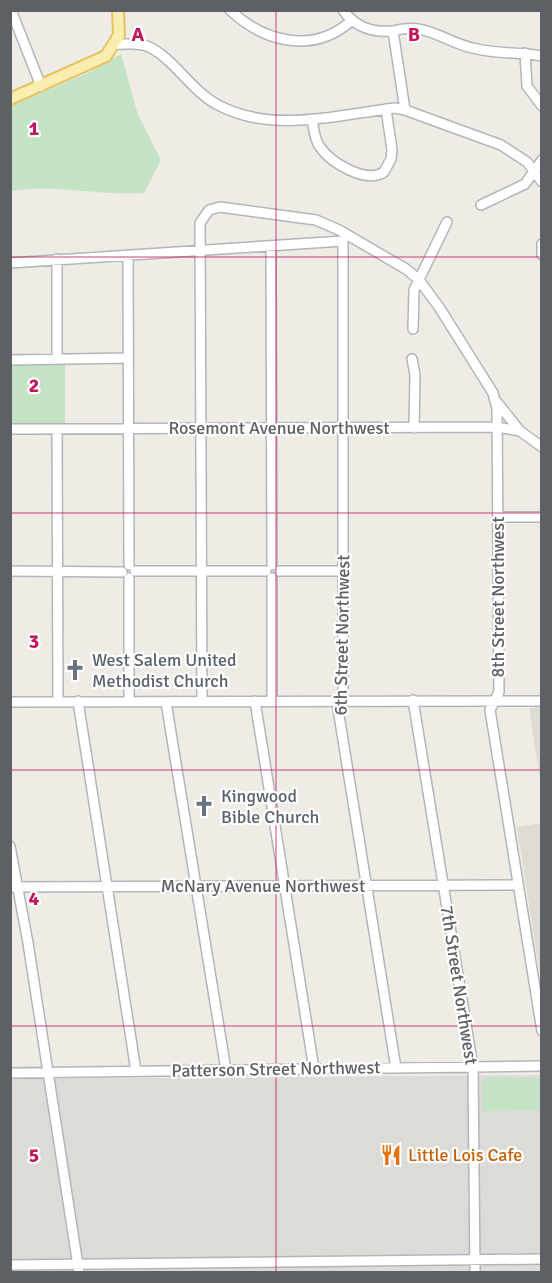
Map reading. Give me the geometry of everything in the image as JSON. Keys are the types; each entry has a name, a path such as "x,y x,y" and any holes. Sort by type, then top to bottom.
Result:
{"main road":[{"path":"10,99 101,59 115,44 120,28 118,10"}],"street":[{"path":"11,10 40,86"},
{"path":"230,10 263,33 300,42 327,38 351,21"},
{"path":"343,10 351,21 374,31 424,29 475,49 542,56"},
{"path":"393,31 405,110"},
{"path":"115,44 139,44 155,51 202,94 249,117 277,121 312,119 386,109 405,110 501,145 520,156 542,182"},
{"path":"525,53 527,86 542,106"},
{"path":"312,119 318,145 330,159 359,173 373,176 384,172 391,159 386,109"},
{"path":"481,206 525,184 542,160"},
{"path":"202,701 199,251 200,223 206,213 215,207 306,217 419,280 439,307 496,401 520,431"},
{"path":"413,329 414,290 447,222"},
{"path":"10,263 271,246 344,237"},
{"name":"6th Street Northwest","path":"344,237 343,693 338,709 396,1068"},
{"path":"542,244 542,255"},
{"path":"271,246 272,701"},
{"path":"128,255 129,702"},
{"path":"57,260 57,359"},
{"path":"10,360 128,358"},
{"path":"412,359 415,375 414,428"},
{"name":"8th Street Northwest","path":"496,401 499,692 490,710 515,870 514,885 520,899"},
{"name":"Rosemont Avenue Northwest","path":"10,429 497,427 520,431 542,447"},
{"path":"57,429 58,701"},
{"path":"498,516 542,517"},
{"path":"10,571 343,571"},
{"name":"7th Street Northwest","path":"413,700 473,1067 475,1272"},
{"path":"78,701 136,1071"},
{"path":"255,701 314,1069"},
{"path":"10,702 542,701"},
{"path":"166,702 226,1070"},
{"path":"10,846 14,887 48,1073 78,1268"},
{"name":"8th Street Northwest","path":"515,870 519,875 520,899 542,1031"},
{"name":"McNary Avenue Northwest","path":"14,887 514,885"},
{"name":"Patterson Street Northwest","path":"10,1073 542,1066"},
{"path":"10,1264 35,1268 192,1268 542,1259"}],"shaded area":[{"path":"542,707 541,785 529,708"},
{"path":"542,823 541,982 517,827"},
{"path":"541,1075 541,1272 11,1271 10,1079"}],"green space":[{"path":"121,54 138,115 161,160 144,193 60,189 11,191 11,106 90,72"},
{"path":"65,364 65,423 11,423 11,365"},
{"path":"487,1077 541,1078 541,1110 483,1111 483,1081"}],"place":[{"name":"West Salem United Methodist Church","path":"75,670"},
{"name":"Kingwood Bible Church","path":"204,806"},
{"name":"Little Lois Cafe","path":"391,1155"}]}
